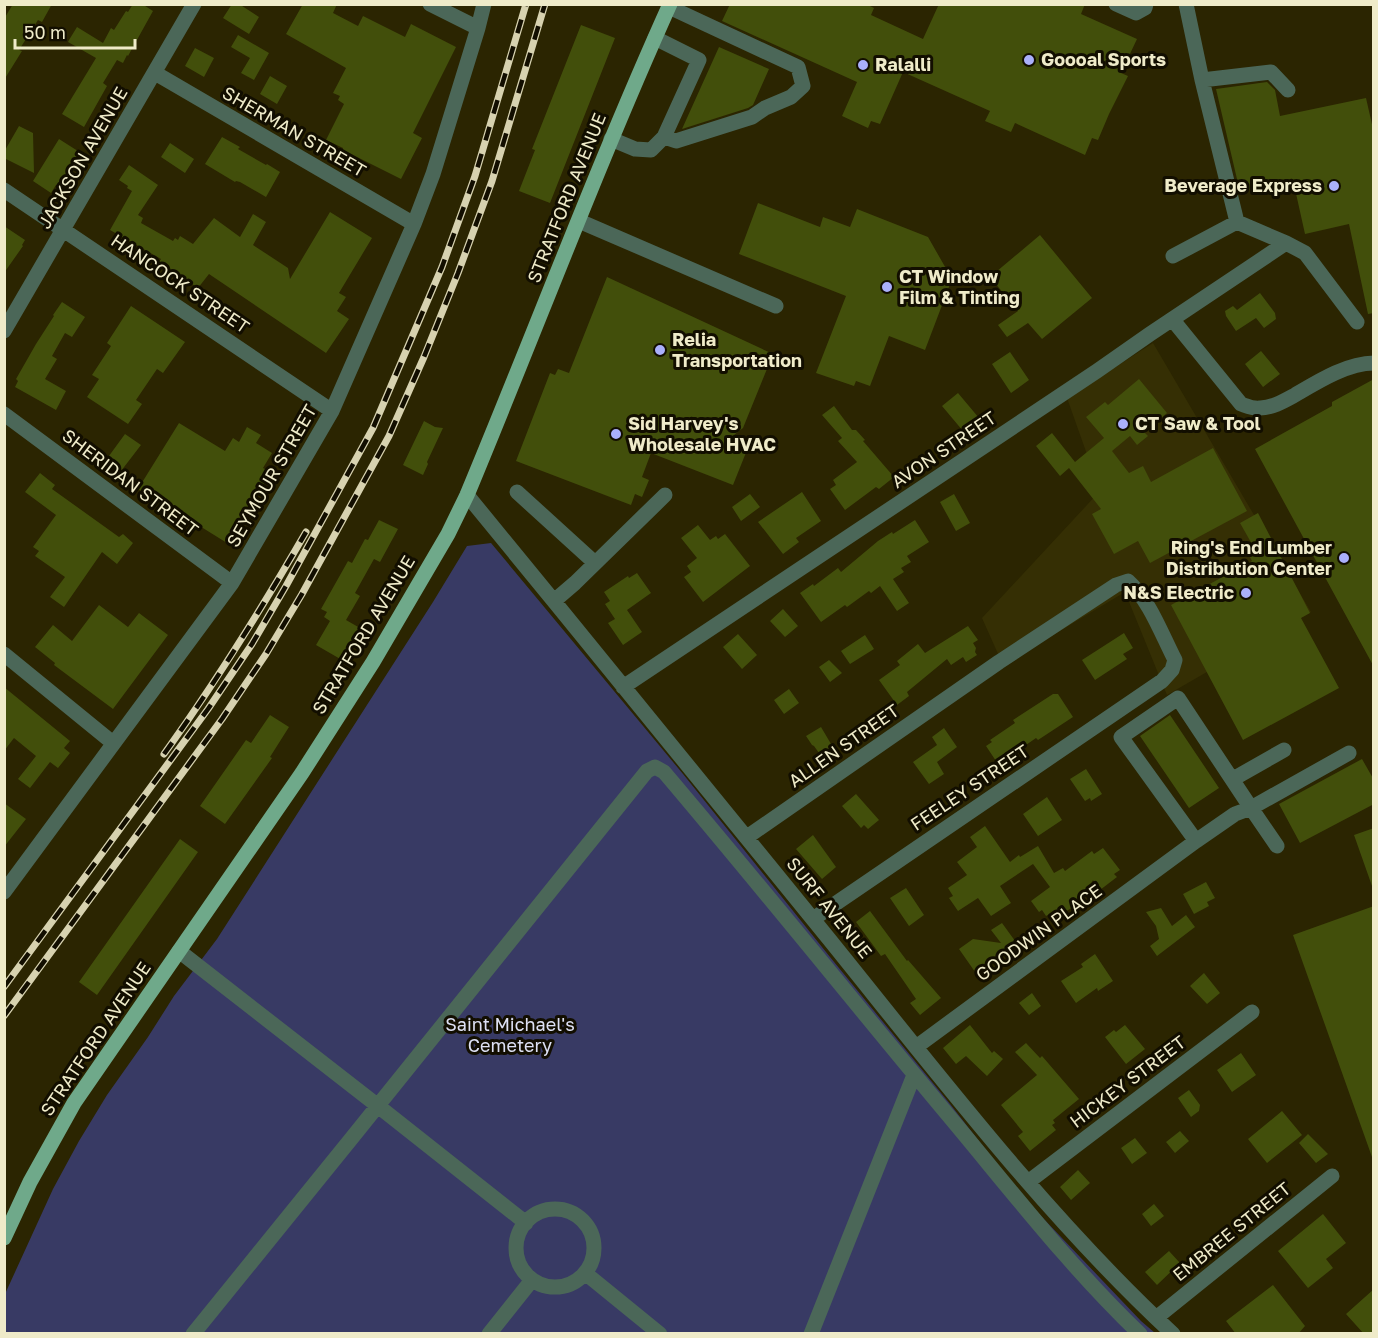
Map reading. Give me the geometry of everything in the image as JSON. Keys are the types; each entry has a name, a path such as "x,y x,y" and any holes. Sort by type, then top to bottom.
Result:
{"main road":[{"name":"STRATFORD AVENUE","path":"4,1238 30,1182 74,1103 302,773 373,662 448,534 467,495 611,139 670,6"}],"street":[{"name":"JACKSON AVENUE","path":"4,331 194,4"},
{"path":"430,4 478,28"},
{"name":"SEYMOUR STREET","path":"5,890 232,583 332,411 434,174 484,4"},
{"path":"1116,4 1136,13 1145,8 1146,4"},
{"path":"1186,4 1237,222"},
{"path":"664,137 676,141 752,117 765,108 791,97 803,86 798,67 670,6"},
{"path":"611,139 635,149 651,150 664,137 699,60 655,38"},
{"path":"1202,80 1271,72 1288,90"},
{"name":"SHERMAN STREET","path":"155,74 414,224"},
{"name":"HANCOCK STREET","path":"4,190 332,411"},
{"path":"579,221 776,306"},
{"path":"1237,222 1305,253 1357,322"},
{"path":"1173,256 1237,222"},
{"name":"AVON STREET","path":"623,687 1097,372 1286,243"},
{"path":"1172,319 1241,404 1248,407 1259,409 1279,404 1328,377 1359,365 1374,363"},
{"name":"SHERIDAN STREET","path":"4,414 232,583"},
{"path":"517,492 595,563"},
{"name":"SURF AVENUE","path":"467,495 1028,1182 1173,1334"},
{"path":"554,601 665,495"},
{"name":"ALLEN STREET","path":"747,837 999,662 1116,585 1128,581 1138,590 1147,605 1174,660 1172,670 1149,690"},
{"path":"4,654 113,743"},
{"path":"1149,690 1161,709"},
{"name":"FEELEY STREET","path":"813,919 1149,690"},
{"path":"1190,845 1120,737 1178,698 1277,846"},
{"path":"1233,779 1284,750"},
{"name":"GOODWIN PLACE","path":"916,1047 1235,814 1251,808 1349,753"},
{"path":"193,1334 647,771 655,767 663,772 738,860 996,1174 1101,1295 1140,1334"},
{"path":"179,951 526,1223"},
{"name":"HICKEY STREET","path":"1028,1182 1252,1012"},
{"path":"811,1334 914,1075"},
{"name":"EMBREE STREET","path":"1156,1317 1332,1176"},
{"path":"549,1209 566,1210 580,1218 590,1232 594,1245 592,1260 585,1273 575,1282 561,1287 546,1286 532,1281 522,1270 516,1256 516,1240 522,1226 526,1223 534,1215 549,1209"},
{"path":"585,1273 660,1334"},
{"path":"489,1334 532,1281"}],"shaded area":[{"path":"1153,343 1311,612 1167,695 1125,592 1003,665 982,618 1100,491 1067,398"}],"green space":[{"name":"Saint Michael's Cemetery","path":"491,543 683,774 1021,1195 1155,1333 5,1334 5,1294 53,1189 107,1095 174,996 217,939 467,546"}],"building":[{"path":"13,4 52,4 42,22 38,20 19,50 22,51 4,80 4,19"},
{"path":"133,4 142,4 153,11 128,56 123,63 117,60 103,83 107,86 84,127 62,114 96,58 68,42 77,27 103,43 111,28 114,30"},
{"path":"232,4 239,4 259,17 249,34 223,18"},
{"path":"303,4 337,4 333,13 358,26 363,16 405,37 411,24 456,47 413,133 422,138 401,179 326,140 344,104 338,100 340,96 333,93 346,68 286,34"},
{"name":"Goooal Sports","path":"730,4 866,4 874,8 871,15 923,39 939,4 1085,4 1081,14 1137,39 1121,73 1128,76 1098,140 1092,138 1085,155 1015,123 1011,132 985,121 990,111 903,72 880,124 871,121 868,128 842,116 857,82 722,21"},
{"path":"581,25 615,38 550,203 519,191 535,150 532,149"},
{"path":"238,35 269,53 254,80 241,73 250,58 231,47"},
{"path":"719,47 769,69 753,105 682,129"},
{"path":"195,48 214,58 204,77 185,66"},
{"path":"270,76 287,86 277,104 260,94"},
{"name":"Beverage Express","path":"1267,82 1275,90 1280,116 1366,98 1374,133 1374,313 1368,314 1349,224 1305,234 1293,180 1240,192 1216,89"},
{"path":"19,126 33,133 34,173 4,158 4,152"},
{"path":"222,137 240,147 238,149 280,172 266,197 205,164"},
{"path":"59,139 81,153 60,187 56,185 51,193 33,181"},
{"path":"170,143 194,159 185,173 161,157"},
{"path":"129,165 158,185 138,215 143,218 141,223 173,241 175,238 178,240 180,236 193,244 214,218 240,237 253,214 266,222 253,245 288,268 290,279 330,212 372,238 339,293 346,297 337,311 349,319 326,353 209,274 198,288 159,262 161,259 110,230 132,191 119,180"},
{"name":"CT Window Film & Tinting","path":"758,203 820,227 823,217 850,227 857,209 928,237 952,279 925,350 889,336 870,386 856,381 854,386 816,373 846,296 739,254"},
{"path":"4,226 25,240 4,273"},
{"path":"1040,235 1092,298 1042,339 1028,323 1007,337 998,325 1018,311 990,277"},
{"path":"607,277 773,354 743,428 725,442 747,450 733,485 651,453 642,477 649,480 642,497 635,494 631,505 516,461 550,373 555,375 558,369 569,373"},
{"path":"1260,293 1275,313 1276,319 1264,328 1256,318 1236,331 1225,311 1233,306 1237,310"},
{"path":"62,302 85,317 72,337 65,333 52,356 57,359 45,379 66,391 56,410 15,387 18,381 16,379"},
{"path":"131,306 185,342 163,373 157,369 136,400 142,404 128,424 87,397 99,379 92,375 111,346 107,343"},
{"path":"1261,351 1280,374 1263,387 1245,364"},
{"path":"1010,352 1029,380 1011,393 992,364"},
{"path":"1139,379 1167,413 1144,432 1148,436 1137,445 1130,436 1112,451 1129,473 1143,466 1151,482 1213,448 1247,511 1150,563 1138,541 1114,554 1092,514 1101,509 1069,468 1060,476 1036,446 1052,433 1075,462 1104,438 1086,417 1105,402 1108,405"},
{"name":"Ring's End Lumber Distribution Center","path":"1374,379 1374,667 1255,449 1332,406 1332,402"},
{"path":"958,393 979,418 963,431 942,406"},
{"path":"834,406 894,477 845,510 830,489 836,485 833,480 857,462 838,441 842,438 822,415"},
{"path":"424,421 435,427 443,428 423,475 403,465"},
{"path":"179,423 225,451 233,438 239,442 247,427 261,435 256,443 272,453 263,468 271,472 227,543 190,520 184,528 172,520 177,513 138,489"},
{"path":"125,434 141,445 121,471 106,460"},
{"path":"40,473 55,485 52,489 119,537 123,534 133,543 117,564 102,552 64,607 50,597 65,577 35,556 39,551 33,547 56,515 25,492"},
{"path":"802,492 821,521 796,538 799,542 783,554 758,522"},
{"path":"750,494 760,507 741,521 732,507"},
{"path":"954,494 970,523 956,531 940,502"},
{"path":"1258,513 1310,613 1301,618 1339,688 1243,740 1171,605 1252,561 1250,557 1257,553 1240,523"},
{"path":"379,520 398,529 380,562 374,559 355,593 360,596 346,620 360,628 342,660 316,645 330,621 324,617 327,612 321,609 348,561 352,563"},
{"path":"915,520 929,542 907,556 911,562 901,568 904,572 893,579 909,603 897,611 880,586 847,607 845,605 821,622 800,593 813,584 814,586 838,568 841,572 878,541"},
{"path":"698,525 710,540 716,536 718,539 725,534 750,566 703,602 684,577 691,572 687,566 697,558 681,538"},
{"path":"637,573 651,593 627,610 642,632 623,645 608,623 615,619 605,604 610,601 604,592 628,576 629,578"},
{"path":"99,605 128,627 139,613 168,635 113,709 54,665 55,663 35,647 53,625 72,641"},
{"path":"783,609 798,626 785,637 770,621"},
{"path":"968,626 978,640 973,643 977,655 966,662 963,657 951,665 947,659 907,692 909,696 897,705 879,680 900,665 897,661 918,644 925,653"},
{"path":"1124,633 1133,648 1123,654 1127,659 1095,680 1082,660"},
{"path":"738,634 757,655 742,669 723,647"},
{"path":"865,635 874,649 850,664 841,651"},
{"path":"829,660 842,673 830,682 819,667"},
{"path":"4,687 70,741 64,748 70,753 58,768 50,762 30,788 18,779 36,756 14,738 4,751"},
{"path":"789,689 799,703 784,714 774,700"},
{"path":"1053,694 1058,694 1073,717 1038,740 1036,738 1009,757 1011,760 1000,767 986,746 992,742 990,740 1015,723 1013,720"},
{"path":"270,715 289,727 270,757 272,758 225,824 200,806 246,740 251,743"},
{"path":"1170,715 1219,788 1189,808 1140,736"},
{"path":"821,727 834,749 822,756 806,736"},
{"path":"944,728 957,747 937,762 944,774 929,784 913,762 937,745 932,737"},
{"path":"1362,759 1374,780 1374,804 1300,843 1279,804"},
{"path":"1086,769 1102,794 1091,801 1090,798 1085,801 1070,779"},
{"path":"856,794 879,820 868,829 864,825 861,828 842,806"},
{"path":"1047,797 1062,820 1038,836 1023,814"},
{"path":"4,803 26,819 4,847"},
{"path":"985,826 1010,862 1038,846 1054,873 1063,868 1065,871 1092,851 1094,854 1103,848 1120,870 1114,874 1117,877 1100,890 1093,880 1080,903 1053,919 1050,914 1046,916 1042,910 1039,912 1031,901 1050,887 1033,864 1000,886 1011,903 991,916 978,898 958,911 949,898 953,896 948,888 967,875 957,862 977,847 970,837"},
{"path":"1374,828 1374,886 1372,886 1354,835"},
{"path":"813,835 836,867 822,879 796,849"},
{"path":"180,839 198,852 97,995 79,982"},
{"path":"1206,882 1215,898 1207,902 1209,906 1194,914 1183,894"},
{"path":"906,888 924,915 909,926 890,898"},
{"path":"1374,906 1374,1157 1372,1157 1293,935"},
{"path":"1161,908 1172,926 1186,915 1195,927 1157,956 1150,946 1159,939 1156,926 1146,912"},
{"path":"870,911 907,961 941,998 920,1015 910,1003 916,999 885,954 881,956 856,922"},
{"path":"1002,923 1018,945 991,964 994,967 990,969 991,972 980,979 959,949 973,939 1001,943 991,930"},
{"path":"1095,954 1113,981 1098,991 1097,988 1076,1003 1061,981 1083,967 1081,964"},
{"path":"1204,973 1220,993 1207,1004 1190,986"},
{"path":"1032,993 1041,1006 1029,1015 1019,1003"},
{"path":"970,1025 992,1053 994,1051 1003,1059 987,1076 966,1056 956,1064 943,1048"},
{"path":"1125,1025 1145,1049 1126,1064 1105,1037"},
{"path":"1026,1043 1040,1058 1042,1056 1079,1099 1053,1120 1055,1123 1052,1125 1056,1130 1030,1151 1018,1136 1023,1132 1001,1105 1037,1075 1015,1052"},
{"path":"1241,1053 1256,1075 1232,1092 1217,1070"},
{"path":"1189,1090 1200,1105 1199,1111 1191,1117 1178,1098"},
{"path":"1282,1111 1302,1135 1267,1163 1248,1139"},
{"path":"1180,1131 1189,1141 1175,1153 1166,1142"},
{"path":"1308,1134 1328,1154 1316,1163 1299,1143"},
{"path":"1135,1138 1147,1153 1132,1164 1121,1148"},
{"path":"1078,1170 1090,1183 1071,1200 1060,1187"},
{"path":"1154,1204 1164,1216 1151,1226 1142,1214"},
{"path":"1323,1214 1346,1243 1326,1259 1333,1268 1308,1288 1278,1251"},
{"path":"1169,1251 1180,1263 1157,1285 1145,1272"},
{"path":"1273,1285 1305,1326 1298,1334 1236,1334 1226,1321"},
{"path":"1374,1289 1374,1334 1364,1334 1346,1314"}],"railway":[{"path":"4,987 208,709 252,644 373,428 442,267 475,176 526,4"},
{"path":"4,1016 222,719 266,654 302,594 389,436 458,273 492,181 545,4"},
{"path":"164,754 238,644 306,532"}],"place":[{"name":"Goooal Sports","path":"1029,60"},
{"name":"Ralalli","path":"863,65"},
{"name":"Beverage Express","path":"1334,186"},
{"name":"CT Window Film & Tinting","path":"887,287"},
{"name":"Relia Transportation","path":"660,350"},
{"name":"CT Saw & Tool","path":"1123,424"},
{"name":"Sid Harvey's Wholesale HVAC","path":"616,434"},
{"name":"Ring's End Lumber Distribution Center","path":"1344,558"},
{"name":"N&S Electric","path":"1246,593"}]}
